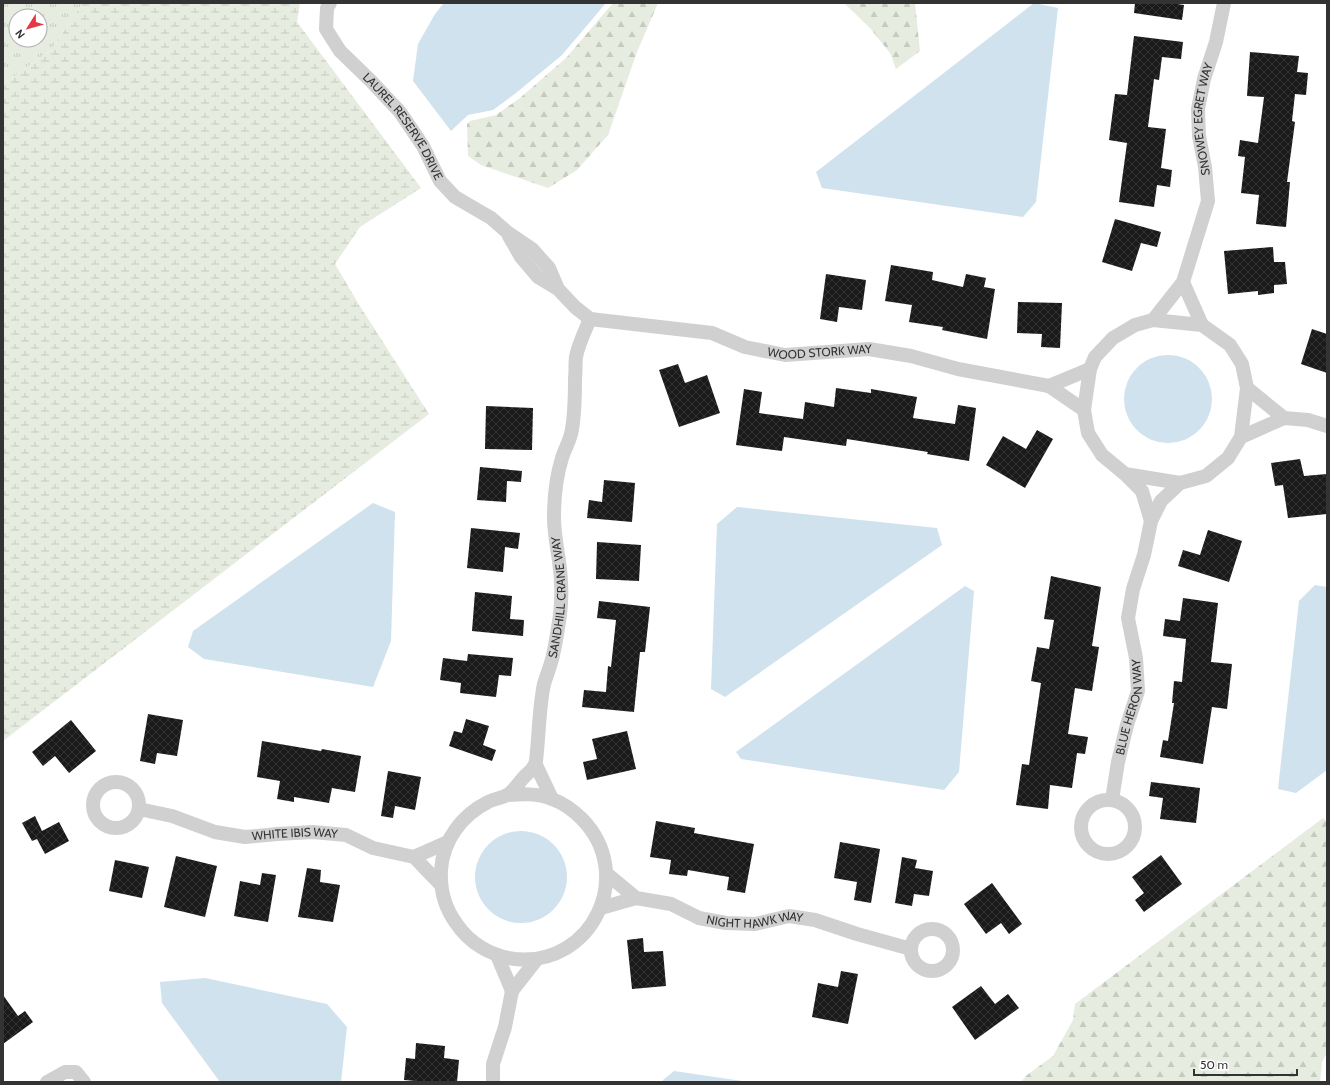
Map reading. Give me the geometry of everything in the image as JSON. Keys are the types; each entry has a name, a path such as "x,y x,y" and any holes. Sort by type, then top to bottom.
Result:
{"street":[{"name":"LAUREL RESERVE DRIVE","path":"330,3 327,8 326,29 340,51 400,112 422,146 440,181 456,197 491,218 507,232 532,249 549,268 558,289 575,307 590,319"},
{"name":"SNOWEY EGRET WAY","path":"1153,320 1183,282 1208,201 1205,167 1199,136 1198,109 1204,79 1216,42 1224,3"},
{"path":"1183,282 1202,326"},
{"name":"WOOD STORK WAY","path":"590,319 712,334 745,347 785,355 869,349 911,356 958,369 1049,386 1084,410"},
{"name":"SANDHILL CRANE WAY","path":"536,765 544,686 554,653 560,616 561,584 554,521 555,492 562,459 572,431 576,357 590,319"},
{"path":"1125,474 1180,483 1206,476 1228,458 1240,437 1247,388 1242,364 1230,345 1202,326 1153,320 1135,325 1113,338 1095,357 1090,369 1084,410 1088,433 1102,455 1125,474 1142,491 1152,521"},
{"path":"1049,386 1090,369"},
{"path":"1247,388 1284,418"},
{"path":"1240,437 1284,418 1308,420 1327,426"},
{"name":"BLUE HERON WAY","path":"1112,800 1118,762 1127,725 1138,691 1136,658 1128,618 1133,589 1144,555 1152,521 1161,501 1180,483"},
{"path":"507,795 536,765 552,799"},
{"path":"530,794 552,799 574,810 591,828 602,850 607,874 606,891 601,908 590,927 575,942 557,953 537,959 517,959 497,955 475,943 462,932 448,910 442,886 443,859 448,842 456,828 466,817 478,807 492,800 507,795 530,794"},
{"name":"WHITE IBIS WAY","path":"139,809 172,816 216,832 245,837 313,832 346,835 373,848 414,857"},
{"path":"442,886 414,857 448,842"},
{"path":"607,874 636,898"},
{"path":"601,908 636,898"},
{"name":"NIGHT HAWK WAY","path":"636,898 672,904 700,918 726,923 755,924 789,916 815,920 911,950"},
{"path":"497,955 512,991"},
{"path":"493,1082 493,1064 505,1027 512,991 537,959"},
{"path":"47,1082 65,1072 76,1072 84,1082"}],"green space":[{"path":"3,3 83,3 51,50 3,84"},
{"path":"83,3 300,3 297,22 421,188 360,227 335,264 358,303 429,414 3,741 3,84 51,50"},
{"path":"613,3 658,3 637,52 608,135 577,170 548,188 481,165 468,156 467,124 470,121 496,115 520,98 566,58"},
{"path":"844,3 915,3 920,51 896,69 890,53 870,28"},
{"path":"1323,818 1327,822 1327,1053 1322,1062 1320,1082 1021,1082 1027,1075 1053,1056 1073,1020 1075,1004"}],"water":[{"path":"444,3 606,3 562,55 516,93 493,110 468,115 451,131 413,81 418,44 435,14"},
{"path":"1034,3 1058,8 1036,202 1023,217 822,188 816,172"},
{"path":"1168,355 1185,359 1199,368 1208,382 1212,399 1208,416 1199,430 1185,439 1168,443 1151,439 1137,430 1128,416 1124,399 1128,382 1137,368 1151,359"},
{"path":"373,503 395,512 391,641 373,687 204,659 188,647 193,631"},
{"path":"737,507 937,528 942,545 725,697 711,689 717,524"},
{"path":"1315,585 1327,587 1327,770 1296,793 1278,789 1299,601"},
{"path":"965,586 974,591 959,772 944,790 741,759 736,752"},
{"path":"521,831 539,834 554,844 564,859 567,877 564,895 554,910 539,920 521,923 503,920 488,910 478,895 475,877 478,859 488,844 503,834"},
{"path":"205,978 327,1004 347,1027 341,1082 220,1082 162,1003 160,982"},
{"path":"674,1071 749,1082 662,1082"}],"building":[{"path":"1135,3 1171,3 1184,5 1182,20 1134,13"},
{"path":"1134,36 1183,42 1181,59 1162,57 1159,80 1154,79 1148,127 1166,129 1161,168 1172,170 1170,187 1157,185 1154,207 1119,202 1127,143 1109,140 1115,94 1127,95"},
{"path":"1250,52 1299,56 1297,72 1308,73 1306,95 1295,94 1292,121 1295,122 1287,182 1290,182 1286,227 1256,224 1259,195 1241,193 1245,157 1238,156 1240,140 1258,143 1264,97 1247,96"},
{"path":"1115,219 1161,232 1157,247 1141,243 1132,271 1102,262"},
{"path":"1273,247 1274,262 1285,262 1287,284 1274,285 1274,293 1258,295 1258,291 1228,294 1224,251"},
{"path":"891,265 933,272 932,280 963,287 966,274 986,278 984,287 995,289 987,339 942,330 943,327 909,322 912,305 885,301"},
{"path":"826,274 866,280 862,310 839,307 837,322 820,319"},
{"path":"1018,302 1062,303 1060,348 1041,347 1042,334 1017,333"},
{"path":"1312,329 1327,334 1327,373 1301,364"},
{"path":"678,364 685,383 707,375 720,413 679,427 659,370"},
{"path":"836,388 871,393 871,389 917,397 913,418 955,424 958,405 976,408 969,461 927,454 928,452 847,439 846,446 784,437 782,451 736,445 744,389 762,392 759,413 803,419 805,402 834,407"},
{"path":"486,406 533,408 532,450 485,449"},
{"path":"1037,430 1053,439 1025,488 986,465 1003,436 1026,449"},
{"path":"1300,459 1304,476 1327,474 1327,514 1288,518 1283,485 1275,486 1271,463"},
{"path":"480,467 522,471 521,482 507,481 506,502 477,500"},
{"path":"604,480 635,483 632,522 587,518 589,500 602,502"},
{"path":"471,528 520,533 518,549 505,547 503,572 467,568"},
{"path":"1208,530 1242,541 1229,582 1178,566 1183,550 1200,555"},
{"path":"597,542 641,545 639,581 596,579"},
{"path":"1051,576 1101,587 1092,646 1099,647 1092,691 1075,688 1068,734 1088,737 1085,754 1077,753 1072,788 1050,785 1048,809 1016,805 1022,764 1029,765 1041,683 1031,681 1037,647 1049,649 1054,620 1044,619"},
{"path":"475,592 512,596 510,619 524,620 523,636 472,631"},
{"path":"1183,598 1218,603 1211,662 1232,664 1227,709 1212,707 1203,764 1160,757 1163,740 1168,741 1174,703 1172,703 1174,681 1182,682 1186,639 1163,636 1165,619 1180,621"},
{"path":"599,601 650,607 645,652 640,652 634,712 582,707 584,690 606,692 608,666 611,667 616,620 597,618"},
{"path":"468,654 513,658 511,676 499,675 496,697 460,693 461,683 440,680 443,658 467,661"},
{"path":"148,714 183,720 177,756 157,753 155,764 140,761"},
{"path":"466,719 489,726 483,745 496,750 492,761 449,746 454,731 462,733"},
{"path":"71,720 96,751 69,773 55,756 43,766 32,752"},
{"path":"627,731 636,769 587,780 583,762 597,759 592,739"},
{"path":"262,741 361,756 355,792 332,788 329,803 294,797 294,802 277,799 280,781 257,777"},
{"path":"388,771 421,777 415,810 395,806 393,818 381,816"},
{"path":"1151,782 1200,788 1196,823 1160,819 1163,798 1149,796"},
{"path":"35,816 42,831 59,822 69,841 45,854 37,839 32,841 22,823"},
{"path":"656,821 695,828 694,833 754,844 745,893 727,890 729,877 688,870 687,876 669,874 671,860 650,857"},
{"path":"840,842 880,849 871,903 854,900 857,882 834,878"},
{"path":"1161,855 1182,884 1144,912 1135,900 1144,893 1132,877"},
{"path":"176,856 217,866 205,917 164,907"},
{"path":"902,857 917,860 915,868 933,871 929,896 914,894 912,906 895,903"},
{"path":"115,860 149,867 142,898 109,891"},
{"path":"307,868 321,870 320,882 340,885 333,922 298,917"},
{"path":"262,873 276,875 268,922 234,916 240,881 260,885"},
{"path":"992,883 1022,924 1009,934 1001,923 986,934 964,904"},
{"path":"643,938 644,952 663,951 666,986 632,989 627,940"},
{"path":"841,971 858,974 848,1024 812,1017 818,983 838,987"},
{"path":"981,986 995,1004 1008,994 1019,1008 975,1040 952,1007"},
{"path":"3,995 18,1016 25,1011 33,1022 3,1044"},
{"path":"416,1043 445,1046 444,1058 459,1060 457,1082 404,1080 406,1058 415,1059"}]}
